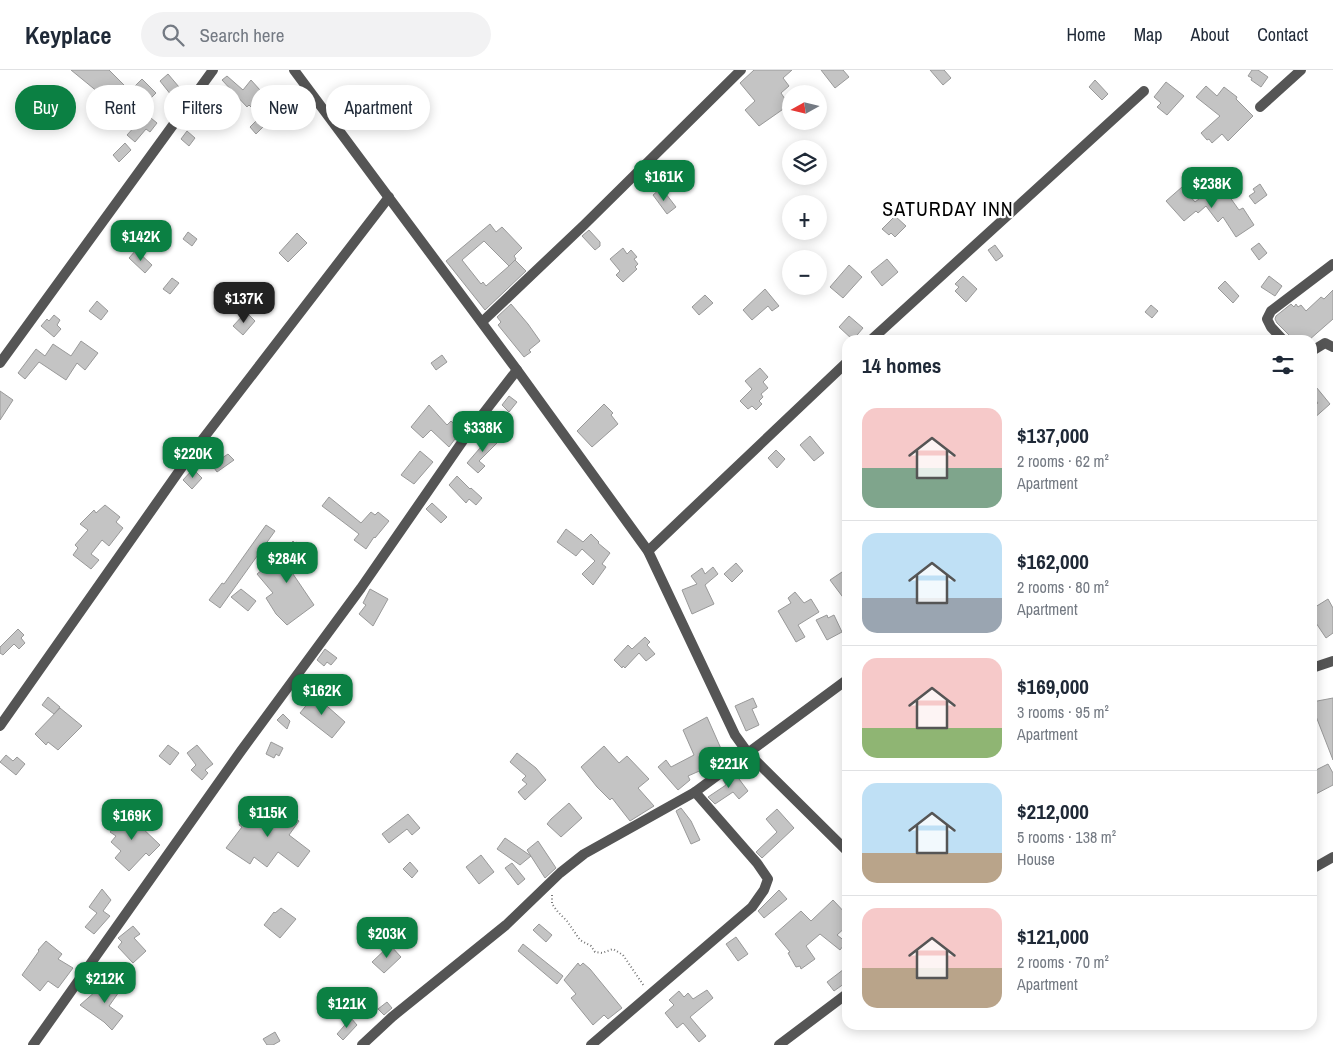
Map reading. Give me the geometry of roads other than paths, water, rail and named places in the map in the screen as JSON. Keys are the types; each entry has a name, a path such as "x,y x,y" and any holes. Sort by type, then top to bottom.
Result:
{"street":[{"path":"0,364 213,70"},
{"path":"294,70 518,370 648,551 735,735 748,753 842,846"},
{"path":"482,322 584,225 741,70"},
{"path":"1260,107 1301,70"},
{"path":"876,335 1144,91"},
{"path":"0,726 189,457 388,196"},
{"path":"1278,335 1267,319 1271,311 1333,264"},
{"path":"1317,348 1325,343 1333,347"},
{"path":"648,551 842,368"},
{"path":"33,1045 236,759 361,588 469,432 518,370"},
{"path":"1317,666 1333,661"},
{"path":"362,1045 392,1018 506,925 584,854 695,792 842,684"},
{"path":"592,1045 752,907 764,890 768,879 757,863 695,792"},
{"path":"1317,866 1333,857"},
{"path":"779,1045 842,998"}],"district":[{"name":"SATURDAY INN","path":"948,208"}]}
